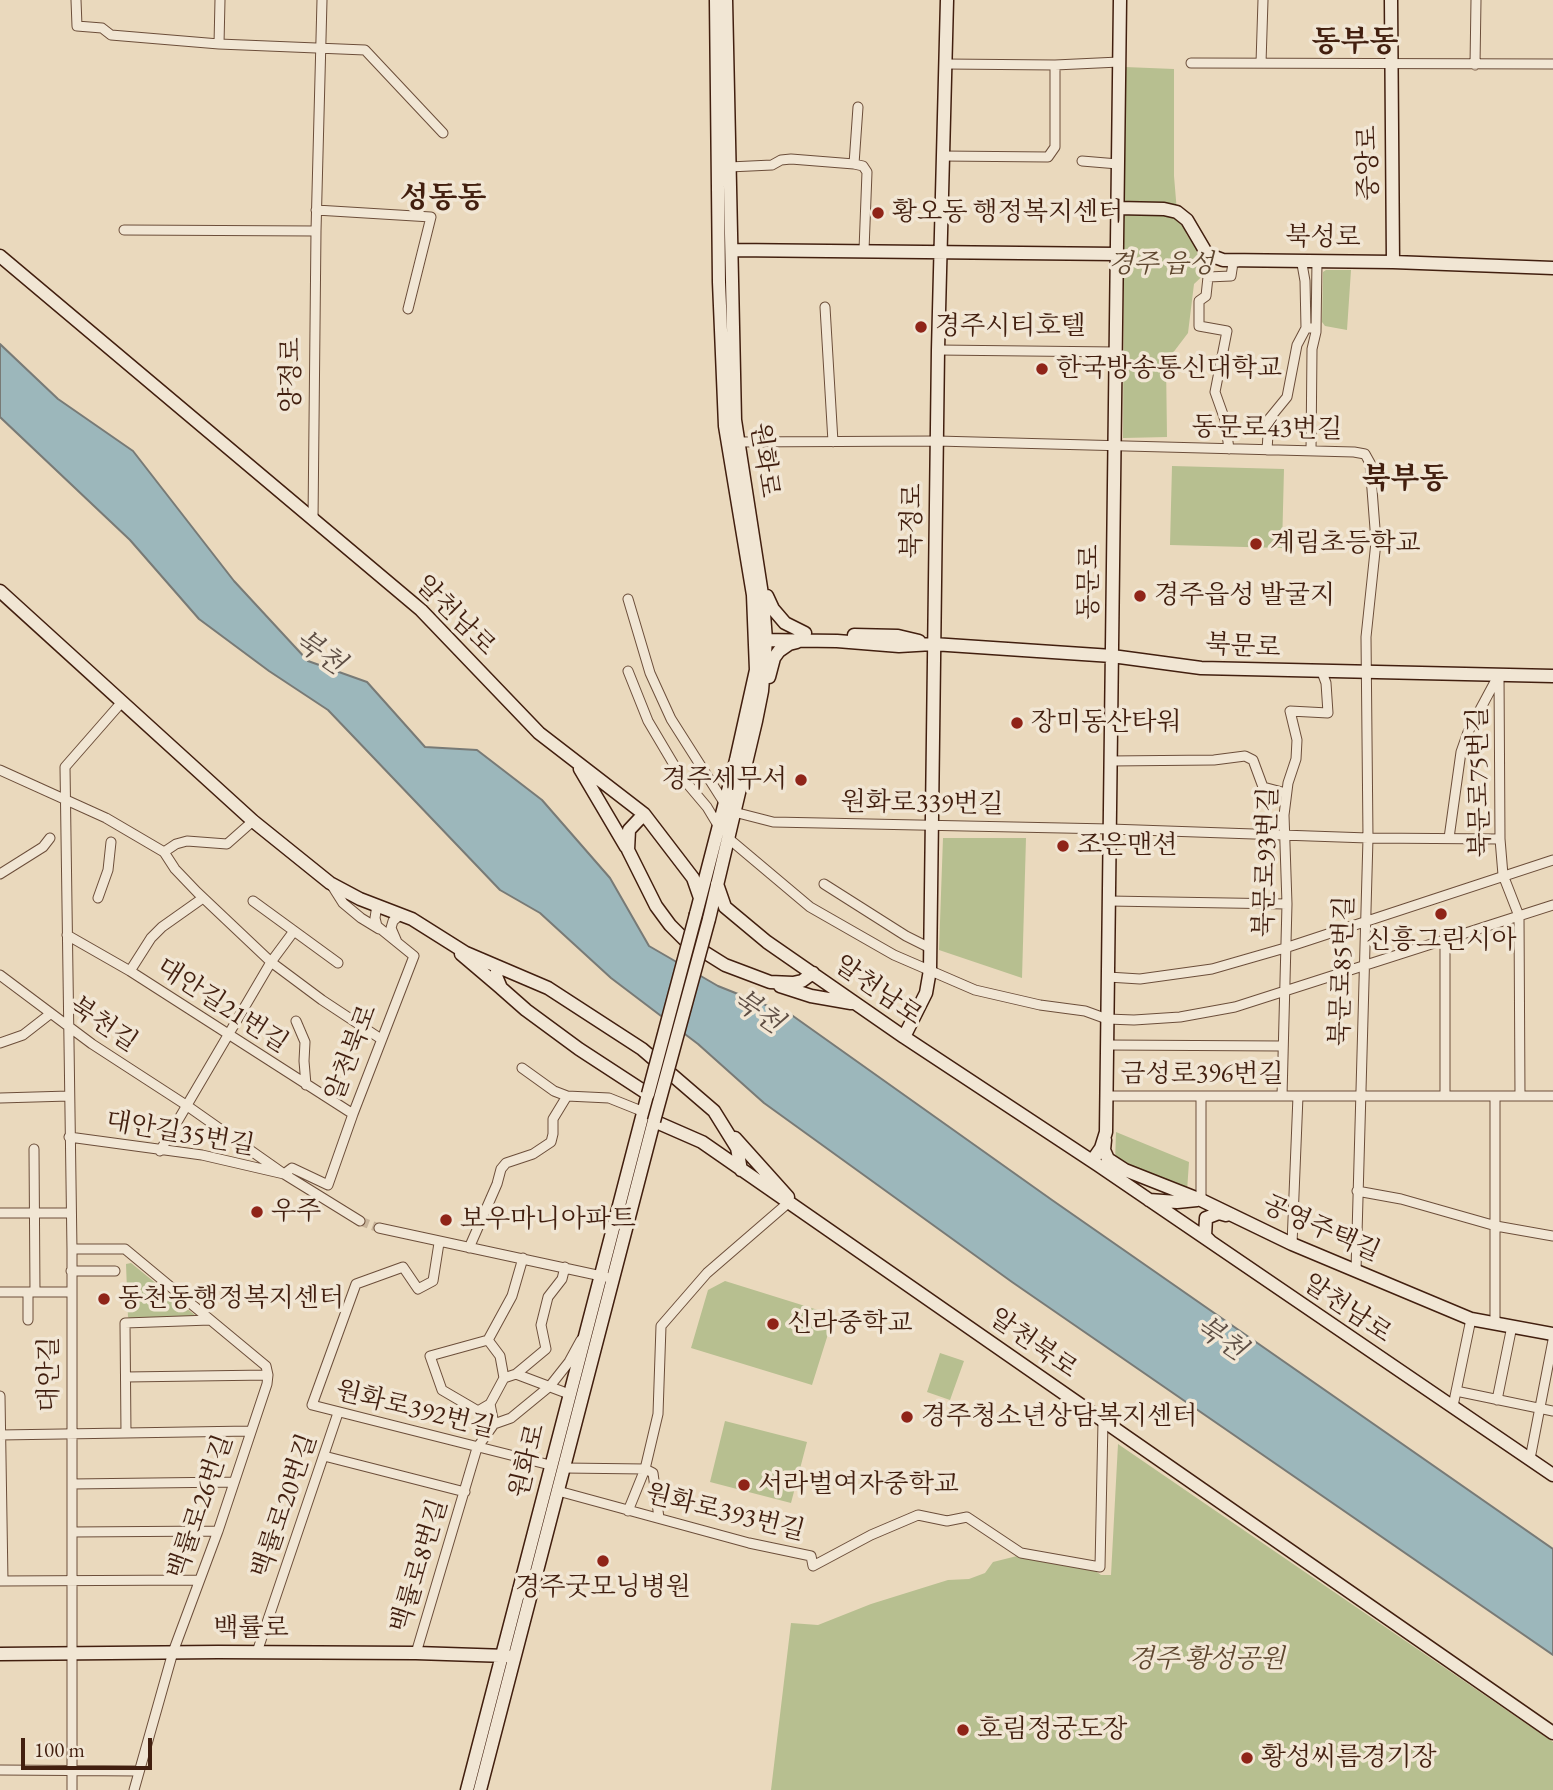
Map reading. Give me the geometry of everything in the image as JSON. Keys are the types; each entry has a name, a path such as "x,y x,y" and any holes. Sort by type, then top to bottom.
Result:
{"street":[{"path":"76,0 77,26 102,29 111,35 219,44 365,50 443,133"},
{"path":"219,44 220,0"},
{"name":"양정로","path":"313,520 316,210 322,0"},
{"name":"원화로","path":"716,0 719,248 725,426 761,636 729,808 728,838 717,884 719,896 710,912 700,898 719,827 729,808 761,693 762,590 737,442 726,0"},
{"name":"북정로","path":"904,1037 926,993 930,970 939,251 947,0"},
{"name":"동문로","path":"1092,1161 1101,1148 1106,1132 1120,0"},
{"path":"1262,63 1264,0"},
{"name":"중앙로","path":"1391,0 1393,262"},
{"path":"1475,65 1476,0"},
{"path":"946,64 1055,65 1119,62"},
{"path":"1191,63 1553,64"},
{"path":"943,156 1048,157 1055,147 1055,65"},
{"path":"854,164 858,107"},
{"path":"730,167 772,165 791,159 863,166 867,172 864,250"},
{"path":"1082,161 1118,164"},
{"name":"북성로","path":"1117,208 1164,209 1177,212 1187,220 1207,254 1223,260 1393,262 1553,268"},
{"path":"316,210 432,217 408,309"},
{"path":"124,230 316,231"},
{"path":"732,250 1117,254"},
{"name":"알천남로","path":"0,256 421,610 518,713 576,763 644,814 693,878 700,898"},
{"path":"1229,449 1225,419 1215,392 1227,331 1199,326 1199,301 1206,296 1208,277 1231,276 1233,263 1244,260"},
{"path":"1267,450 1269,419 1287,397 1297,345 1306,328 1303,264 1297,261"},
{"path":"1311,451 1312,349 1316,328 1317,261"},
{"path":"825,307 833,442"},
{"path":"1306,328 1316,328"},
{"path":"938,350 1116,352"},
{"name":"동문로43번길","path":"737,442 937,441 1365,454 1370,463 1377,542 1366,637 1365,672"},
{"path":"762,590 772,609 785,624 804,637"},
{"path":"0,592 5,606 121,702 253,821 330,883 342,891 401,914 466,953 548,988 642,1049 714,1111 737,1148 741,1170"},
{"path":"628,599 650,673 671,719 729,808"},
{"name":"북문로","path":"761,636 1112,656 1201,668 1553,676"},
{"path":"761,693 779,651 804,637"},
{"path":"628,671 637,698 661,743 680,775 707,807 719,827"},
{"name":"북문로93번길","path":"1282,1096 1287,904 1283,815 1296,758 1297,740 1290,711 1328,713 1326,683 1322,672"},
{"name":"북문로85번길","path":"1356,1270 1368,838 1365,672"},
{"path":"1449,838 1461,752 1468,732 1499,675"},
{"name":"북문로75번길","path":"1499,675 1500,839 1503,875 1519,916 1520,1096"},
{"name":"대안길","path":"72,1790 72,1249 65,767 121,702"},
{"path":"1110,761 1214,760 1245,756 1253,760 1263,787 1286,793"},
{"name":"알천남로","path":"576,763 628,850 656,906 685,940 725,965 770,982 793,983 802,981 813,973 1553,1475"},
{"path":"0,769 66,802 106,818 164,852 203,898 271,962 322,1000 381,1038"},
{"name":"원화로339번길","path":"729,808 773,822 1500,839"},
{"path":"628,850 629,830 644,814"},
{"path":"164,852 187,841 227,844 253,821"},
{"path":"0,874 43,847 50,838"},
{"path":"728,838 810,907 894,955 975,990 1085,1011 1107,1019 1133,1020 1205,1013 1235,1007 1553,905"},
{"path":"98,898 108,870 111,842"},
{"path":"1108,977 1140,979 1185,974 1285,948 1553,860"},
{"path":"693,878 700,878 706,873"},
{"path":"330,883 343,903 398,943"},
{"path":"824,884 906,936 930,948"},
{"path":"130,971 156,932 177,914 203,898"},
{"path":"253,901 338,963"},
{"path":"1109,901 1287,904"},
{"path":"377,905 375,918 382,931"},
{"path":"710,912 767,942 813,973"},
{"path":"641,1146 648,1094 710,912"},
{"path":"641,1146 654,1121 710,912"},
{"path":"398,943 391,928 401,914"},
{"path":"160,1151 271,962 294,931"},
{"name":"대안길21번길","path":"67,935 130,971 352,1114"},
{"path":"1445,941 1445,1096"},
{"path":"448,942 526,1010 648,1094"},
{"name":"알천북로","path":"284,1174 292,1168 328,1185 352,1114 414,956 398,943"},
{"path":"498,967 496,976 500,988"},
{"name":"북천길","path":"0,975 50,1014 284,1174 360,1221"},
{"path":"511,996 515,983 524,976"},
{"path":"770,982 800,994 860,1006"},
{"path":"0,1042 23,1035 50,1014"},
{"path":"296,1021 305,1042 306,1085"},
{"path":"1107,1045 1282,1046"},
{"path":"522,1068 554,1091 567,1096 609,1098 644,1112"},
{"path":"0,1098 69,1096"},
{"path":"469,1248 498,1184 501,1169 506,1163 533,1154 551,1142 553,1119 567,1096"},
{"name":"금성로396번길","path":"1106,1096 1553,1096"},
{"path":"1106,1132 1104,1150 1108,1159 1125,1170 1201,1200 1201,1096"},
{"name":"금성로396번길","path":"1292,1244 1298,1096"},
{"path":"1495,1096 1495,1323"},
{"name":"알천북로","path":"654,1121 706,1145 1553,1733"},
{"path":"706,1145 719,1146 726,1141 729,1133"},
{"path":"729,1133 809,1218"},
{"name":"대안길35번길","path":"69,1137 202,1155 284,1174"},
{"name":"원화로","path":"467,1790 558,1491 607,1277 641,1146"},
{"path":"28,1320 34,1213 34,1149"},
{"path":"1357,1191 1401,1199 1496,1226 1553,1236"},
{"name":"공영주택길","path":"1149,1200 1201,1200 1292,1244 1471,1319 1553,1334"},
{"path":"628,1511 645,1469 658,1414 661,1326 707,1273 788,1203"},
{"path":"0,1213 71,1213"},
{"path":"1213,1245 1205,1236 1204,1229 1206,1218 1210,1214 1219,1213 1246,1222"},
{"path":"379,1228 607,1277"},
{"name":"원화로392번길","path":"439,1243 433,1281 418,1289 403,1267 356,1284 312,1405 550,1465"},
{"path":"72,1249 125,1249 266,1366 268,1375 126,1377"},
{"path":"488,1340 500,1356 504,1378 490,1405 478,1411 442,1390 430,1356 488,1340 512,1296 523,1258"},
{"path":"504,1378 516,1374 545,1349 541,1325 548,1297 562,1279 565,1267"},
{"path":"71,1271 116,1271"},
{"name":"원화로","path":"480,1790 550,1465 586,1331 607,1277"},
{"path":"0,1292 71,1293"},
{"path":"1453,1406 1471,1319"},
{"path":"126,1433 125,1323 210,1320"},
{"path":"1497,1400 1512,1326"},
{"path":"477,1448 494,1424 511,1418 550,1387 569,1362 586,1331"},
{"path":"1530,1460 1553,1339"},
{"path":"516,1374 569,1394"},
{"name":"백률로26번길","path":"134,1790 173,1652 218,1531 268,1375"},
{"path":"1456,1391 1553,1411"},
{"path":"0,1396 2,1581 198,1580"},
{"path":"490,1405 494,1424"},
{"name":"백률로20번길","path":"257,1652 338,1413"},
{"name":"원화로393번길","path":"558,1491 749,1543 811,1556 813,1566 871,1535 918,1515 947,1521 967,1517 1021,1553 1101,1567 1103,1421"},
{"path":"1,1435 250,1431"},
{"name":"백률로8번길","path":"415,1653 477,1448"},
{"name":"백률로8번길","path":"324,1456 465,1492"},
{"path":"550,1465 564,1468"},
{"name":"원화로","path":"564,1468 645,1469"},
{"path":"645,1469 653,1473 659,1518"},
{"path":"72,1484 233,1482"},
{"path":"73,1532 218,1531"},
{"name":"백률로","path":"0,1654 257,1652 508,1656"},
{"path":"0,1770 138,1771"}],"green space":[{"name":"경주 읍성","path":"1125,67 1174,69 1174,176 1177,212 1187,235 1210,269 1194,284 1188,333 1166,362 1167,437 1123,438"},
{"path":"1351,270 1347,330 1325,326 1322,322 1323,272"},
{"path":"1172,466 1284,469 1282,548 1170,545"},
{"path":"943,838 1026,838 1022,978 939,950"},
{"path":"1116,1132 1189,1162 1187,1191 1115,1163"},
{"path":"131,1263 201,1320 132,1320 128,1317 126,1264"},
{"path":"725,1281 834,1315 812,1385 691,1348 708,1290"},
{"path":"940,1353 964,1361 950,1400 927,1392"},
{"path":"725,1421 807,1442 791,1503 710,1482"},
{"name":"경주 황성공원","path":"1118,1444 1553,1742 1553,1790 771,1790 791,1623 818,1625 871,1604 948,1580 969,1579 985,1573 993,1562 1017,1556 1111,1575"}],"water":[{"name":"북천","path":"0,344 58,399 133,451 234,581 308,661 367,682 425,747 477,750 542,800 610,878 649,946 718,986 793,1016 1553,1549 1553,1655 1012,1282 764,1103 698,1044 611,978 540,913 500,890 328,710 269,671 199,619 130,540 0,417"}],"tunnel":[{"path":"360,1221 379,1228"}],"place":[{"name":"황오동 행정복지센터","path":"878,213"},
{"name":"경주시티호텔","path":"921,327"},
{"name":"한국방송통신대학교","path":"1042,369"},
{"name":"계림초등학교","path":"1256,544"},
{"name":"경주읍성 발굴지","path":"1140,596"},
{"name":"장미동산타워","path":"1017,723"},
{"name":"경주세무서","path":"801,780"},
{"name":"조은맨션","path":"1063,846"},
{"name":"신흥그린시아","path":"1441,914"},
{"name":"우주","path":"257,1212"},
{"name":"보우마니아파트","path":"446,1220"},
{"name":"동천동행정복지센터","path":"104,1299"},
{"name":"신라중학교","path":"773,1324"},
{"name":"경주청소년상담복지센터","path":"907,1417"},
{"name":"서라벌여자중학교","path":"744,1485"},
{"name":"경주굿모닝병원","path":"603,1561"},
{"name":"호림정궁도장","path":"963,1730"},
{"name":"황성씨름경기장","path":"1247,1758"}],"district":[{"name":"동부동","path":"1355,43"},
{"name":"성동동","path":"443,199"},
{"name":"북부동","path":"1405,480"}]}
